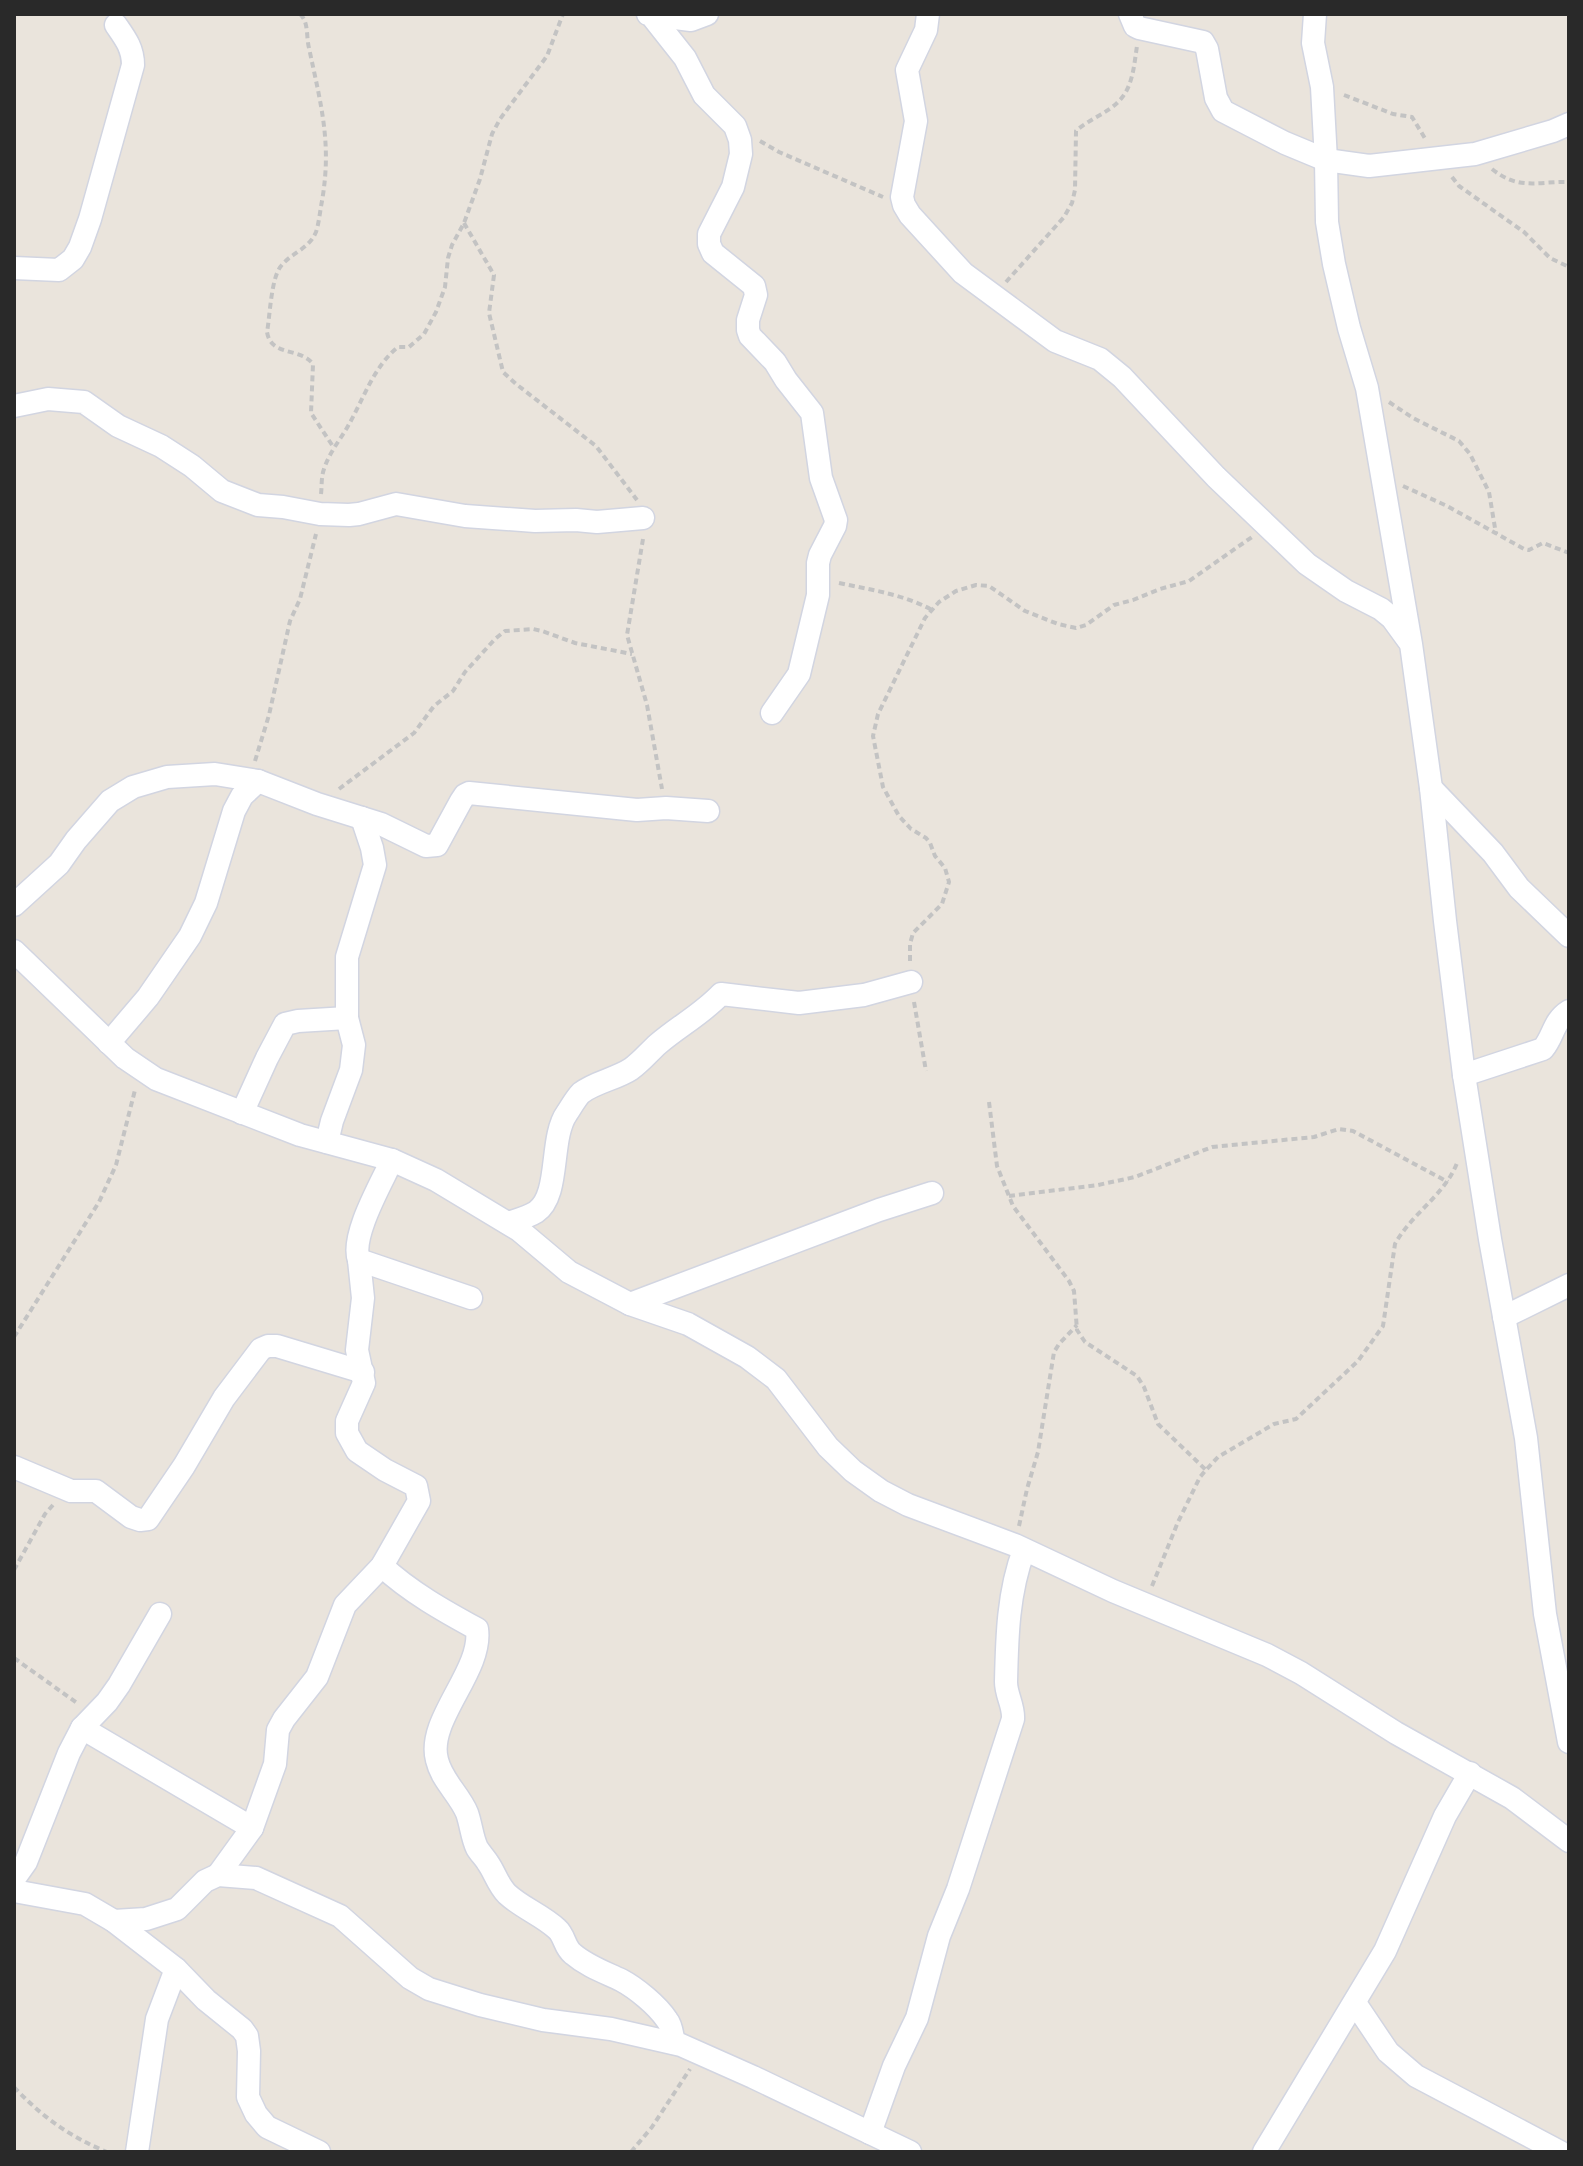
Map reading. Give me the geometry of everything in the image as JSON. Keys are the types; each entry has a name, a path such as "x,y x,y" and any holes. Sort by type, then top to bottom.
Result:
{"street":[{"path":"650,14 691,20 707,14"},
{"path":"650,14 685,58 704,95 735,126 741,154 733,187 709,234 709,244 713,253 754,286 756,295 748,320 750,336 775,362 812,413 821,478 836,520 820,555 815,613 799,674 772,713"},
{"path":"928,14 926,30 907,70 916,121 902,197 904,205 963,273 1055,341 1100,359 1122,377 1216,477 1307,564 1346,591 1381,609 1392,618 1411,644"},
{"path":"1315,14 1313,43 1322,87 1327,222 1349,328 1367,388 1411,644 1464,1075 1526,1438 1545,1614 1569,1742"},
{"path":"1134,21 1203,42 1216,98 1223,111 1326,160 1369,166 1475,154 1569,124"},
{"path":"14,268 59,270 73,259 80,247 133,65 128,42 116,25"},
{"path":"14,406 48,399 84,402 118,426 171,452 222,491 258,505 320,514 359,514 396,504 465,516 535,521 597,522 643,518"},
{"path":"14,905 59,864 110,801 133,787 167,777 215,774 254,780 381,824 411,841 431,847 437,845 469,793 637,810 666,808 708,811"},
{"path":"109,1043 148,997 190,936 206,903 234,811 254,780"},
{"path":"1431,788 1493,853 1519,888 1569,936"},
{"path":"327,1142 351,1070 354,1045 347,1018 347,957 375,865 362,818"},
{"path":"14,951 125,1058 156,1079 300,1135 392,1160 436,1180 519,1230 569,1272 630,1304 688,1324 747,1357 776,1379 828,1447 853,1471 881,1491 908,1505 1020,1547 1267,1655 1512,1798 1569,1841"},
{"path":"508,1223 543,1206 549,1192 556,1142 563,1118 582,1093 631,1069 660,1042 701,1014 721,994 799,1003 864,995 911,982"},
{"path":"1464,1075 1543,1049 1558,1018 1569,1011"},
{"path":"242,1113 285,1024 347,1018"},
{"path":"218,1875 252,1828 275,1764 278,1730 317,1677 345,1605 382,1566 419,1501 416,1486 357,1451 347,1433 347,1421 364,1389 357,1350 363,1298 358,1237 392,1160"},
{"path":"630,1304 932,1193"},
{"path":"359,1260 471,1298"},
{"path":"1504,1317 1569,1285"},
{"path":"14,1467 71,1491 96,1491 131,1517 148,1519 224,1398 261,1349 277,1346 363,1372"},
{"path":"870,2133 894,2066 917,2018 939,1936 958,1889 1013,1719 1014,1711 1006,1686 1010,1599 1020,1547"},
{"path":"382,1566 399,1582 457,1620 475,1627 479,1633 470,1666 438,1729 435,1744 445,1781 466,1810 477,1848 490,1865 498,1883 517,1903 556,1928 570,1952 595,1970 625,1982 651,2003 666,2019 674,2043"},
{"path":"14,1879 26,1862 69,1753 88,1722 119,1685 160,1614"},
{"path":"88,1722 252,1828"},
{"path":"1264,2152 1385,1951 1445,1816 1470,1773"},
{"path":"114,1921 146,1919 177,1909 205,1881 218,1875 256,1878 340,1916 410,1978 429,1989 543,2020 611,2029 674,2043 910,2152"},
{"path":"14,1891 85,1904 114,1921 176,1969 247,2036 248,2097 256,2114 267,2127 319,2152"},
{"path":"137,2152 157,2019 176,1969"},
{"path":"1355,2003 1388,2052 1416,2076 1560,2152"}],"path":[{"path":"300,14 306,22 325,126 327,152 323,195 316,233 305,247 281,265 267,332 272,346 311,360 311,413 334,448"},
{"path":"254,780 290,621 300,599 320,514 322,472 376,374 392,352 398,347 409,347 424,334 445,287 448,258 480,179 492,134 547,56 563,14"},
{"path":"994,296 1064,217 1072,203 1076,131 1120,101 1133,77 1134,21"},
{"path":"1322,87 1393,114 1412,117 1437,158 1459,186 1524,232 1550,258 1569,267"},
{"path":"735,126 779,152 904,205"},
{"path":"1475,154 1497,173 1519,183 1569,182"},
{"path":"1367,388 1413,418 1459,441 1470,454 1489,492 1496,534"},
{"path":"1380,475 1447,506 1524,549 1529,550 1543,543 1569,553"},
{"path":"926,1071 911,982 910,944 913,933 942,904 949,882 945,868 935,856 930,843 899,816 883,787 873,736 878,714 925,618 939,602 956,591 976,585 989,586 1025,611 1076,628 1086,625 1114,605 1189,581 1267,526"},
{"path":"818,578 899,595 932,610"},
{"path":"317,804 414,733 434,706 453,691 475,661 505,631 533,629 575,643 632,654"},
{"path":"14,1337 99,1202 116,1165 141,1069"},
{"path":"989,1102 997,1166 1013,1206 1074,1291 1077,1330 1085,1342 1137,1376 1158,1424 1206,1470"},
{"path":"1145,1604 1200,1477 1218,1457 1274,1424 1296,1419 1358,1361 1383,1326 1395,1244 1401,1233 1448,1182 1472,1123"},
{"path":"1009,1196 1135,1177 1212,1147 1314,1137 1339,1129 1353,1131 1448,1182"},
{"path":"1020,1547 1027,1489 1038,1452 1054,1352 1077,1325"},
{"path":"14,1570 45,1514 71,1491"},
{"path":"14,1658 88,1722"},
{"path":"631,2152 652,2127 701,2053"},
{"path":"14,2087 59,2128 107,2152"}]}
